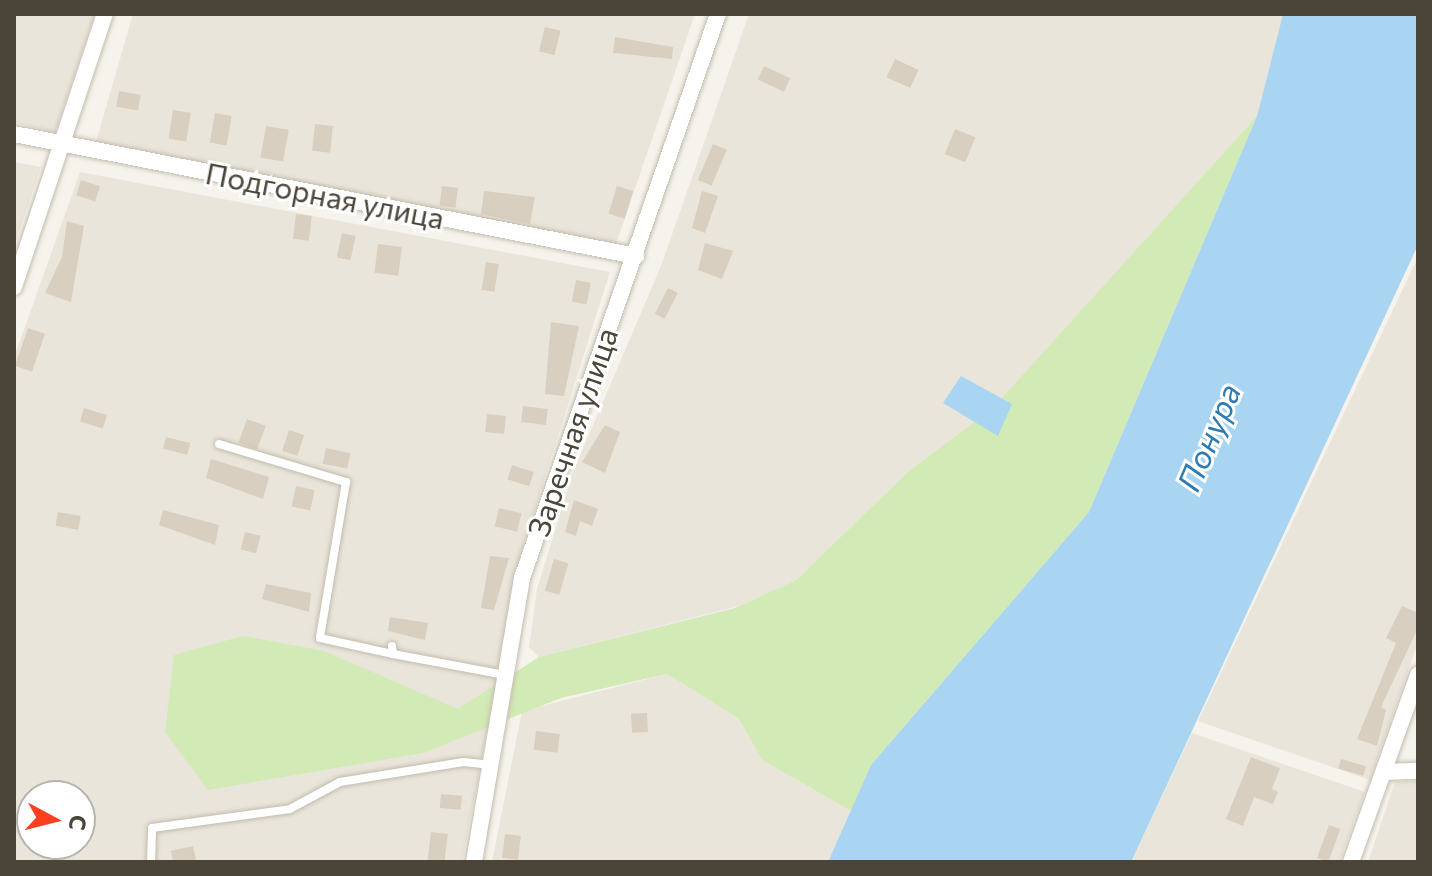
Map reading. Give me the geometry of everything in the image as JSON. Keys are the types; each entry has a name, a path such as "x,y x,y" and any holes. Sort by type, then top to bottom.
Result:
{"street":[{"path":"14,287 66,144 105,14"},
{"name":"Заречная улица","path":"474,862 522,578 562,449 636,256 718,14"},
{"name":"Подгорная улица","path":"14,134 636,256"},
{"path":"1351,862 1418,675"},
{"path":"1384,772 1418,771"}],"lane":[{"path":"219,444 346,482 320,638 393,650 506,675"},
{"path":"151,862 152,828 290,809 340,782 463,762 490,765"}],"shaded area":[{"path":"14,14 95,14 55,133 14,122"},
{"path":"133,14 695,14 615,247 95,145"},
{"path":"749,14 1283,14 1257,116 992,410 910,470 796,580 739,606 539,657 529,647 537,589 573,472 661,266"},
{"path":"14,162 41,167 14,247"},
{"path":"80,172 610,272 520,556 462,862 14,862 14,358"},
{"path":"1418,257 1418,642 1370,780 1198,721"},
{"path":"667,674 739,719 762,760 851,811 828,862 492,862 522,711"},
{"path":"1192,733 1365,792 1339,862 1131,862"},
{"path":"1418,781 1418,862 1368,862 1395,782"}],"green space":[{"path":"1257,116 1089,512 871,765 851,811 762,760 739,719 667,674 561,698 423,753 208,790 165,732 174,655 243,636 324,651 458,709 539,657 735,608 796,580 910,470 992,409"}],"water":[{"name":"Понура","path":"1283,14 1418,14 1418,245 1131,862 828,862 871,765 1089,512 1257,116"},
{"path":"961,376 1012,404 998,436 943,403"}],"building":[{"path":"545,27 561,31 554,55 539,51"},
{"path":"615,37 673,47 672,59 613,53"},
{"path":"895,59 919,70 910,88 887,77"},
{"path":"764,66 790,78 784,92 758,80"},
{"path":"119,91 141,95 138,111 116,107"},
{"path":"173,110 191,113 186,141 168,139"},
{"path":"215,113 232,116 227,145 210,143"},
{"path":"315,124 333,126 330,153 312,151"},
{"path":"266,126 289,130 283,162 260,158"},
{"path":"955,129 975,137 965,162 945,154"},
{"path":"713,144 727,150 712,186 698,180"},
{"path":"81,180 100,186 95,201 76,195"},
{"path":"442,186 458,188 455,208 440,206"},
{"path":"617,186 633,191 625,219 609,214"},
{"path":"484,191 535,197 530,224 481,214"},
{"path":"702,191 718,196 705,233 692,228"},
{"path":"296,214 312,216 309,241 293,239"},
{"path":"67,221 84,226 71,302 45,293 62,257"},
{"path":"342,233 356,236 350,260 337,257"},
{"path":"705,243 733,251 722,279 698,270"},
{"path":"378,244 402,247 398,276 374,273"},
{"path":"486,262 499,264 494,292 482,290"},
{"path":"576,280 591,283 587,304 572,302"},
{"path":"668,288 678,293 665,319 655,314"},
{"path":"551,322 579,326 564,396 545,394"},
{"path":"28,328 45,334 32,372 15,366"},
{"path":"523,406 548,409 546,425 521,422"},
{"path":"84,408 107,415 103,428 80,421"},
{"path":"487,414 506,416 504,434 485,432"},
{"path":"247,419 266,426 257,449 238,442"},
{"path":"605,425 620,432 605,473 582,462"},
{"path":"289,430 304,435 297,456 282,451"},
{"path":"166,437 190,443 187,455 163,449"},
{"path":"326,448 350,453 347,469 323,464"},
{"path":"211,459 269,477 263,499 206,478"},
{"path":"512,465 534,472 529,486 507,479"},
{"path":"296,486 315,490 310,510 292,507"},
{"path":"574,500 598,509 592,526 580,521 576,536 565,532"},
{"path":"499,508 521,513 517,532 495,527"},
{"path":"163,510 219,525 215,545 159,525"},
{"path":"58,512 81,516 78,530 56,526"},
{"path":"245,532 261,536 256,553 241,549"},
{"path":"490,556 509,558 494,610 481,608"},
{"path":"554,559 568,563 559,595 545,591"},
{"path":"266,584 311,593 309,612 262,599"},
{"path":"1402,606 1418,613 1418,628 1381,707 1386,710 1377,746 1357,739 1396,643 1386,638"},
{"path":"390,617 428,623 425,640 388,631"},
{"path":"647,713 648,732 632,733 631,714"},
{"path":"536,731 560,734 558,753 534,750"},
{"path":"1251,757 1280,768 1272,789 1278,792 1273,804 1254,797 1243,826 1226,819"},
{"path":"1341,759 1366,766 1363,776 1338,769"},
{"path":"441,794 462,796 461,810 440,808"},
{"path":"1329,825 1340,829 1328,862 1317,858"},
{"path":"431,832 448,834 444,862 427,862"},
{"path":"505,834 521,836 518,860 502,858"},
{"path":"193,846 196,860 173,862 171,851"}]}
